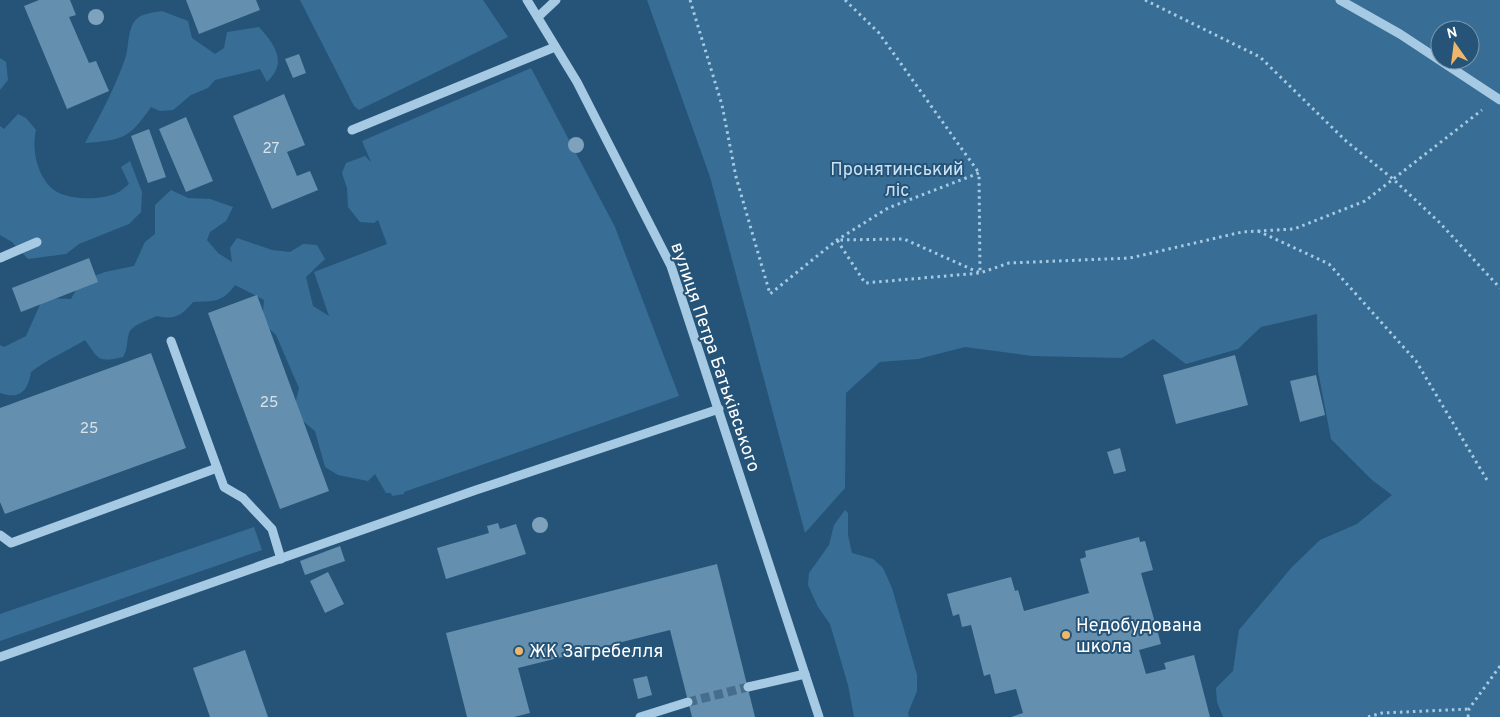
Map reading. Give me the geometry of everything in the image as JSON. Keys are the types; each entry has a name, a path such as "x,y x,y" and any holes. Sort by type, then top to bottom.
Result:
{"street":[{"name":"вулиця Петра Батьківського","path":"527,0 539,16 576,82 671,266 819,717"},
{"path":"539,16 556,0"},
{"path":"1340,0 1400,34 1498,99"},
{"path":"352,130 556,47"},
{"path":"0,258 37,242"},
{"path":"171,341 224,488 243,498 272,529 281,559"},
{"path":"0,657 476,490 719,409"},
{"path":"0,535 11,543 217,468"},
{"path":"748,687 805,674"},
{"path":"640,717 688,702"}],"path":[{"path":"690,0 722,105 736,177 770,294 836,240 888,208 979,173"},
{"path":"845,0 879,33 979,173 980,273"},
{"path":"1145,0 1260,57 1346,141 1393,179 1439,222 1500,288"},
{"path":"836,240 865,283 980,273 1009,263 1130,258 1242,232 1294,230 1366,201 1498,99"},
{"path":"1258,231 1329,264 1416,361 1487,480"},
{"path":"836,240 904,239 980,273"},
{"path":"1468,717 1469,709 1500,666"},
{"path":"1368,717 1382,713 1469,709"}],"green space":[{"path":"300,0 483,0 508,37 359,110 354,106"},
{"name":"Пронятинський ліс","path":"647,0 1500,0 1500,717 1223,717 1217,702 1216,688 1233,671 1239,630 1292,567 1320,540 1357,524 1392,495 1372,480 1331,439 1318,371 1317,314 1261,327 1238,349 1186,364 1153,339 1122,358 1032,356 965,347 918,359 880,362 846,393 845,488 805,533 710,177"},
{"path":"162,11 188,21 192,38 215,54 224,48 227,32 259,27 274,47 278,61 277,68 267,82 260,69 215,80 208,88 191,95 173,110 160,111 151,107 137,126 124,136 108,141 85,143 107,102 121,70 130,31 134,22 143,15"},
{"path":"0,58 6,62 8,80 0,90"},
{"path":"531,68 615,227 679,396 404,492 404,494 392,496 391,493 386,493 375,474 368,481 338,475 325,467 315,431 293,413 299,388 276,335 262,322 264,300 235,285 222,298 193,302 185,311 177,316 157,316 138,325 129,333 123,357 108,360 100,358 93,352 85,340 31,372 28,384 22,392 13,395 0,393 0,345 4,347 26,336 43,298 71,299 81,281 105,272 134,266 145,242 155,234 155,205 171,190 188,198 210,199 233,207 226,221 210,232 207,240 218,253 232,262 230,248 237,238 272,250 290,252 303,244 317,245 325,259 306,277 313,306 329,316 314,272 387,244 378,220 374,223 360,222 348,207 347,188 342,173 346,163 365,156 371,162 362,141"},
{"path":"18,114 26,118 36,130 35,147 38,165 41,174 52,188 59,193 80,198 96,198 111,195 129,184 121,167 130,161 142,192 141,212 129,224 79,244 66,254 28,259 12,242 0,235 0,126 4,129"},
{"path":"845,510 848,513 848,535 852,553 873,559 883,568 892,588 917,675 917,691 908,713 909,717 854,717 848,685 830,624 818,607 808,585 809,573 829,545 834,525"},
{"path":"254,527 262,550 0,641 0,614"}],"building":[{"path":"39,0 70,0 76,15 69,17 89,63 96,61 109,91 67,109 24,6"},
{"path":"186,0 256,0 260,10 199,34"},
{"path":"299,54 306,73 293,78 285,59"},
{"path":"284,94 305,145 287,152 297,176 310,171 318,190 272,209 233,116"},
{"path":"186,117 213,181 186,192 159,129"},
{"path":"149,129 166,177 148,183 131,136"},
{"path":"89,258 98,282 21,312 12,288"},
{"path":"257,295 329,491 280,509 208,313"},
{"path":"151,353 186,448 5,514 0,502 0,408"},
{"path":"1235,355 1248,405 1176,424 1163,375"},
{"path":"1316,375 1325,415 1300,422 1290,381"},
{"path":"1120,448 1126,471 1114,474 1107,452"},
{"path":"498,523 500,529 516,524 526,554 446,579 437,548 489,533 487,526"},
{"name":"Недобудована школа","path":"1139,537 1140,542 1145,541 1153,570 1141,573 1161,644 1139,650 1146,674 1166,669 1164,663 1194,655 1210,717 1011,717 1023,713 1016,689 995,694 990,674 984,676 971,625 962,627 959,614 953,616 947,594 1011,577 1015,591 1018,590 1024,611 1089,593 1080,559 1086,557 1085,551"},
{"path":"340,546 345,561 305,575 300,561"},
{"name":"ЖК Загребелля","path":"717,564 755,717 692,717 670,630 518,668 530,713 514,717 467,717 446,633"},
{"path":"328,572 344,604 325,613 310,581"},
{"path":"245,650 268,717 210,717 193,668"},
{"path":"647,676 652,695 638,699 633,679"}],"tunnel":[{"path":"688,702 748,687"}],"place":[{"name":"Недобудована школа","path":"1066,635"},
{"name":"ЖК Загребелля","path":"519,651"}]}
